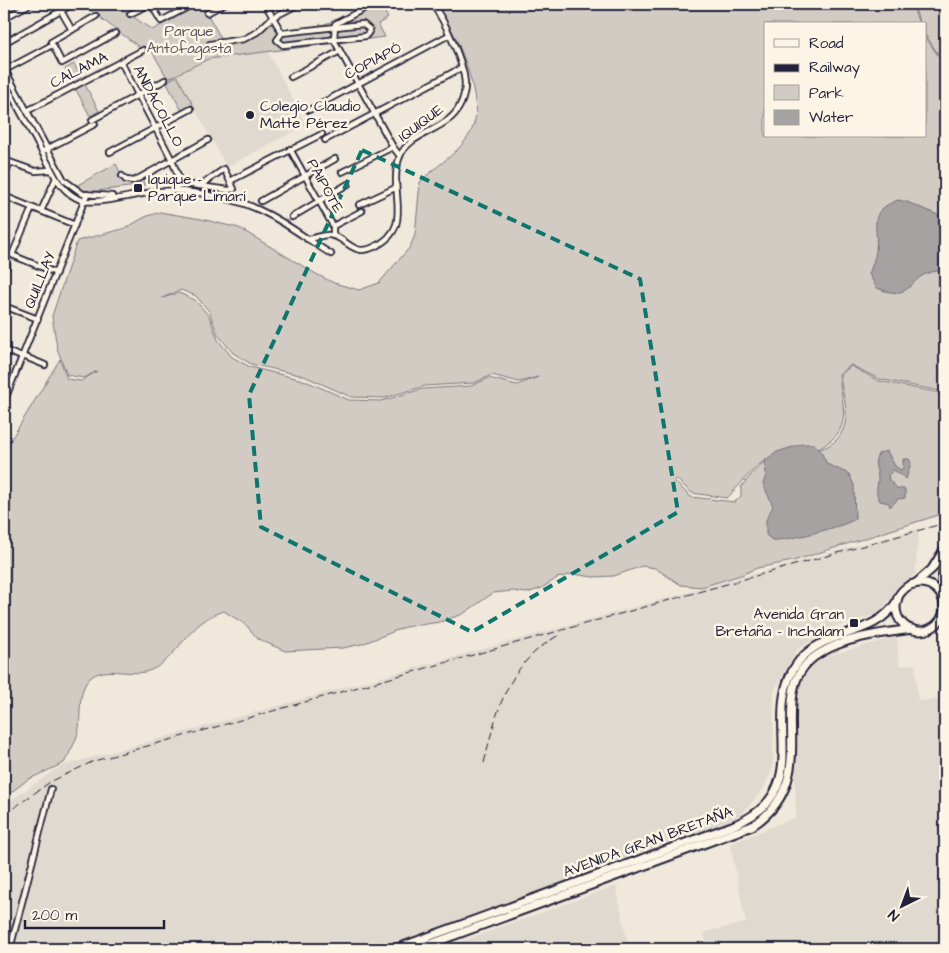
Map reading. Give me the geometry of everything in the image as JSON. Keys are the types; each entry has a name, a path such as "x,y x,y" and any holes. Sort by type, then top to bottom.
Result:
{"main road":[{"path":"945,548 932,568 914,584 905,589 897,601 899,618 912,629 925,630 937,624 943,612 942,578 945,565"},
{"path":"914,584 930,586 938,591 943,599"},
{"name":"AVENIDA GRAN BRETAÑA","path":"395,949 732,826 752,815 769,799 782,773 785,750 783,700 787,682 796,666 808,652 824,641 879,622 897,601"},
{"name":"AVENIDA GRAN BRETAÑA","path":"417,949 752,826 776,804 788,780 792,759 791,696 797,679 806,665 817,654 831,648 884,633 912,629"}],"street":[{"path":"4,18 30,4"},
{"path":"4,43 73,4"},
{"path":"130,14 151,4 161,21 184,10"},
{"path":"207,13 224,4"},
{"path":"265,4 282,33"},
{"path":"210,44 244,39 257,32 272,18 299,4"},
{"path":"334,26 373,4"},
{"name":"IQUIQUE","path":"333,236 348,246 362,250 374,248 390,237 395,231 398,217 395,188 396,168 400,156 415,140 455,114 464,90 461,68 444,20 432,4"},
{"path":"61,11 72,30"},
{"path":"96,16 52,44 4,69 27,111 45,151 51,170 69,193 85,201 177,191 210,195 248,204 276,218 331,254"},
{"path":"364,24 370,30 366,36 334,40 283,45 277,40 282,33 334,26 364,24"},
{"path":"334,26 334,40 393,148 400,156"},
{"path":"52,44 62,62 116,33"},
{"name":"COPIAPÓ","path":"309,110 450,35"},
{"name":"CALAMA","path":"27,111 143,50"},
{"path":"292,78 340,51"},
{"name":"ANDACOLLO","path":"121,62 172,160 178,183 177,191"},
{"path":"325,140 461,68"},
{"path":"45,151 138,94 165,80"},
{"path":"5,84 13,85"},
{"path":"5,84 64,180 76,191 87,194 126,196"},
{"path":"110,152 191,109"},
{"path":"230,181 322,134"},
{"path":"122,176 126,180 134,181 208,140"},
{"path":"342,172 393,148"},
{"name":"PAIPOTE","path":"290,149 332,226 333,236"},
{"path":"261,201 335,159"},
{"path":"4,160 38,172 51,170"},
{"path":"4,177 10,163"},
{"path":"178,183 200,186 232,190 234,189 224,169 200,186"},
{"path":"41,211 56,178"},
{"path":"292,217 348,184"},
{"path":"359,205 395,188"},
{"name":"QUILLAY","path":"4,402 87,194"},
{"path":"4,196 75,225"},
{"path":"32,208 12,254 56,273"},
{"path":"332,226 362,211"},
{"path":"305,238 328,234 333,236"},
{"path":"4,274 7,265"},
{"path":"4,306 38,319"},
{"path":"4,350 44,365"},
{"path":"10,949 51,790"}],"highlighted area":[{"path":"362,150 640,279 678,512 472,632 261,527 249,395"}],"shaded area":[{"name":"Colegio Claudio Matte Pérez","path":"267,50 306,125 227,167 177,76 208,59"},
{"path":"919,528 915,574 888,601 879,614 833,627 797,650 774,691 773,768 764,788 737,820 377,949 4,949 4,805 61,766"},
{"path":"897,637 899,666 915,664 918,701 945,699 945,949 708,949 704,932 746,923 730,844 796,817 793,701 803,678 816,663 830,655"},
{"path":"616,886 629,949 440,949"}],"green space":[{"name":"Parque Antofagasta","path":"82,4 115,4 152,30 192,9 189,4 202,4 223,42 244,39 272,23 278,32 314,27 366,6 380,4 388,18 378,24 385,37 208,59 168,79 149,46 143,50"},
{"path":"435,4 908,4 914,10 918,22 764,22 764,138 926,138 926,38 945,66 945,392 879,379 851,365 839,374 844,410 841,427 830,441 816,450 833,443 840,435 845,424 845,406 840,375 851,366 879,381 945,394 945,513 793,561 757,568 701,587 681,585 655,568 642,566 614,576 593,577 573,574 557,578 542,588 527,593 513,591 493,593 463,614 440,622 405,627 362,644 343,648 285,651 258,639 246,625 224,611 201,623 169,658 151,670 134,673 107,672 92,676 83,688 78,732 64,763 27,780 4,798 4,451 60,359 67,379 81,381 97,371 84,378 67,375 57,348 52,316 77,241 126,228 145,217 160,212 239,228 334,283 359,290 379,283 410,247 415,235 420,182 465,142 474,124 476,112 471,79 450,27","holes":["181,290 196,296 209,311 218,335 233,353 251,364 304,376 351,397 384,398 425,386 474,383 492,375 519,382 538,377 517,385 489,378 471,386 422,389 381,401 349,400 303,380 250,367 232,357 218,340 209,316 195,300 179,293 162,298","789,453 775,456 765,461 756,469 741,487 741,496 735,502 691,497 675,482 676,479 692,493 727,498 762,462 776,455"]},
{"path":"909,4 945,4 945,65 926,36 926,22 919,22 915,9"},
{"path":"74,64 99,111 90,116 65,69"},
{"path":"177,76 193,105 182,111 166,82"},
{"path":"116,164 122,176 130,181 139,175 145,185 88,192 74,187"}],"water":[{"path":"898,200 945,218 945,271 923,275 906,290 890,292 877,288 869,274 876,251 876,220 881,209"},
{"path":"802,444 814,444 820,450 827,464 849,474 854,485 855,519 840,526 815,533 789,539 772,540 766,535 766,520 773,506 763,484 766,475 765,461 777,452"},
{"path":"887,451 895,466 901,470 903,468 903,459 909,459 911,463 906,479 894,470 888,475 889,480 898,489 905,489 905,498 898,499 890,507 889,503 880,501 877,496 878,477 876,460 879,453"}],"railway":[{"path":"4,815 50,782 94,761 945,523"},
{"path":"484,763 500,706 516,674 541,647 559,635"},
{"path":"847,949 868,945"}],"place":[{"name":"Colegio Claudio Matte Pérez","path":"250,115"},
{"name":"Iquique - Parque Limarí","path":"138,188"},
{"name":"Avenida Gran Bretaña - Inchalam","path":"854,623"}]}
